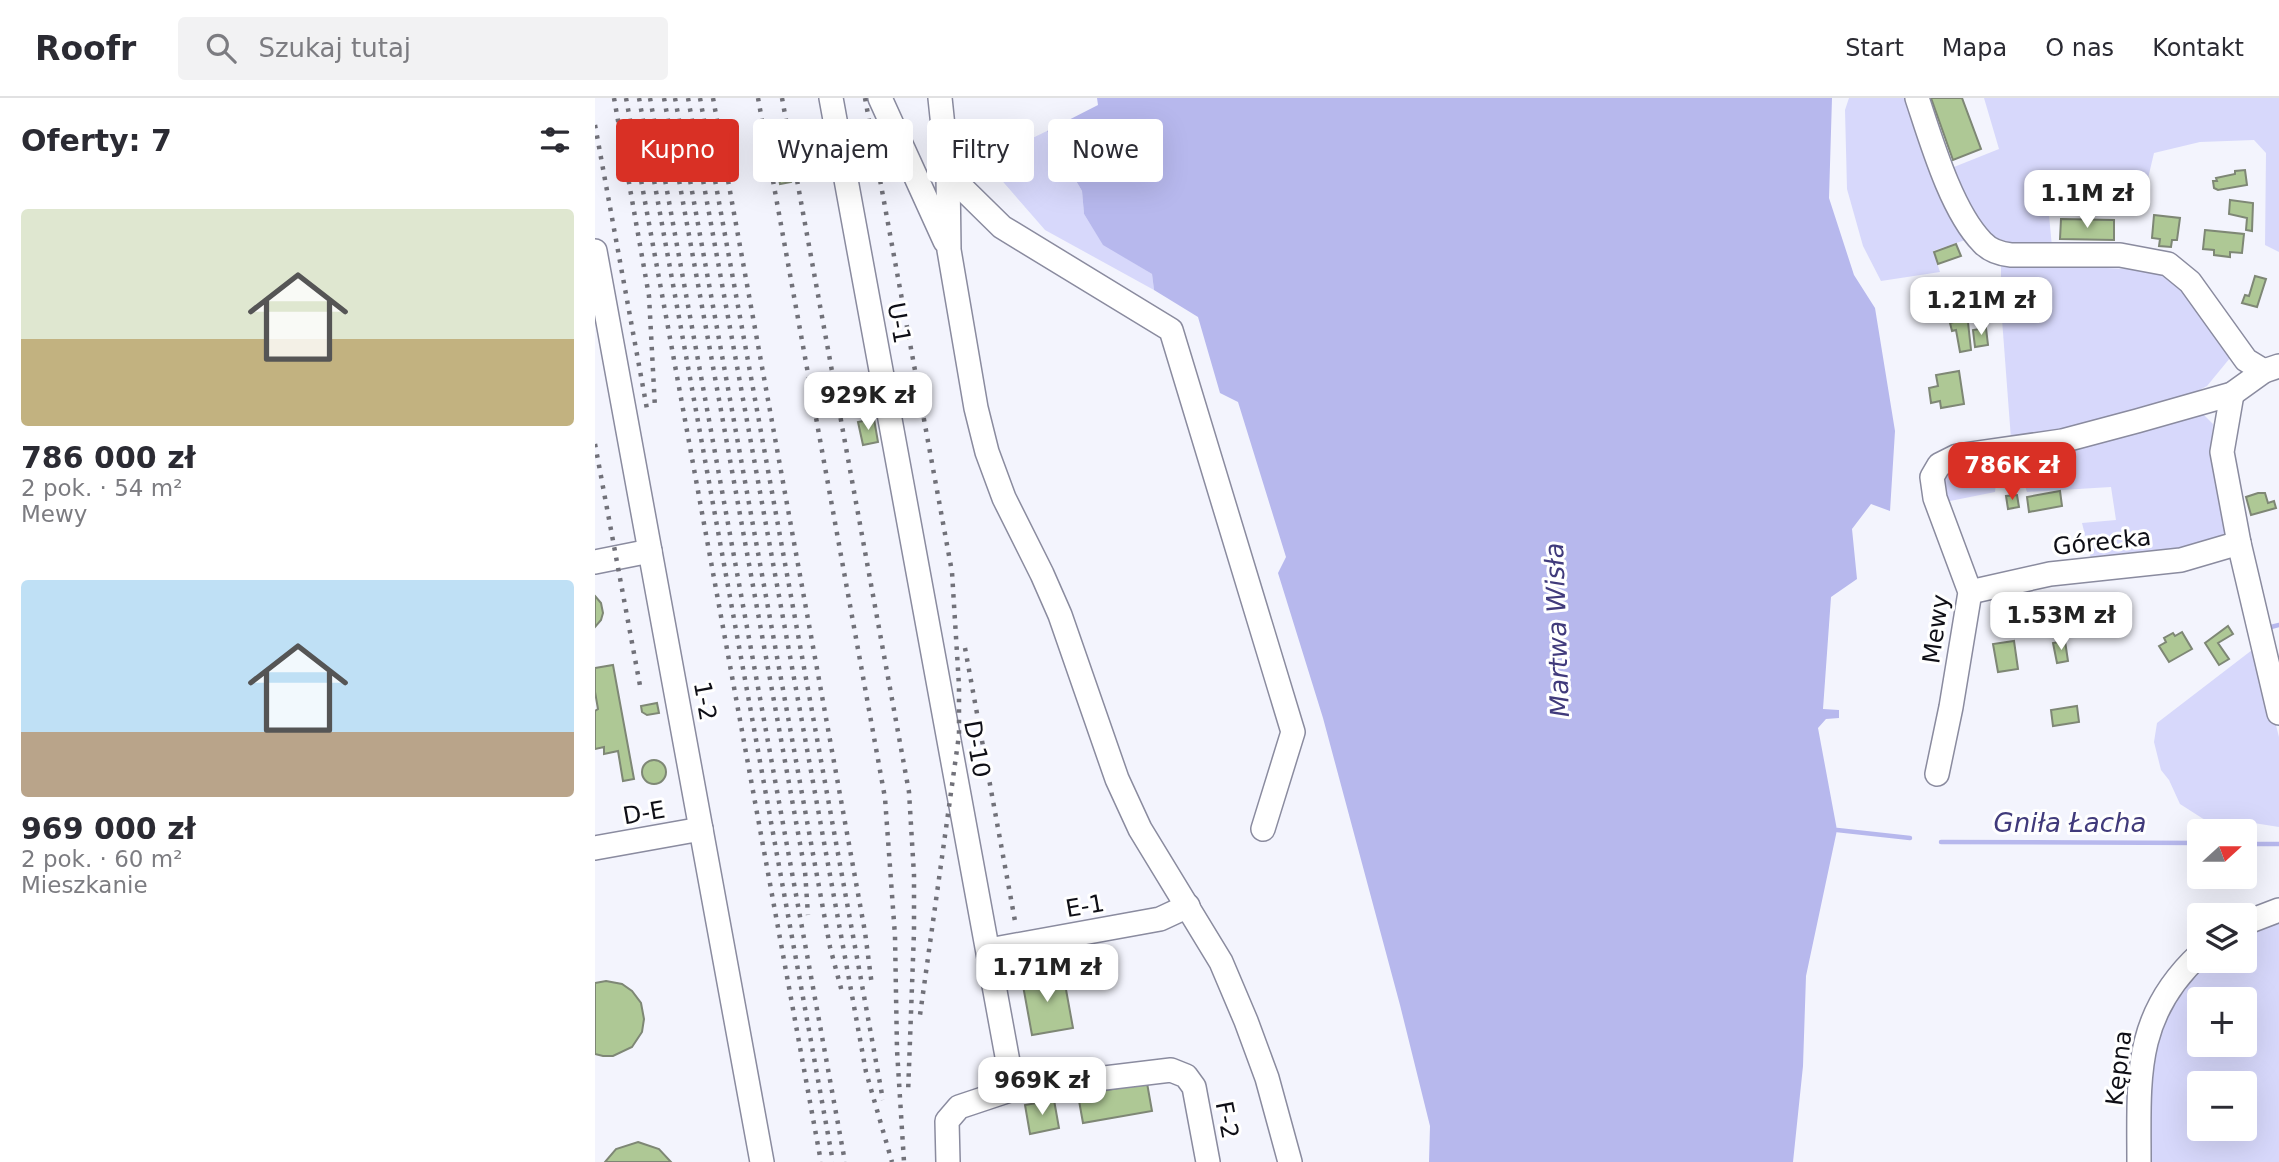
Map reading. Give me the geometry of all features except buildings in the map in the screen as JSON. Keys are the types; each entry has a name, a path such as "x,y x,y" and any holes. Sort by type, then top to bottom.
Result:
{"street":[{"name":"U-1","path":"831,98 915,557"},
{"path":"880,98 949,250"},
{"path":"940,98 942,119"},
{"path":"1917,98 1941,170 1957,203 1983,243 1997,253 2023,256 2120,255 2168,264 2190,282 2246,360 2271,368"},
{"path":"948,182 949,250 976,408 987,452 1005,498 1060,615 1117,779 1140,830 1221,962 1247,1021 1268,1077 1290,1162"},
{"path":"956,182 1002,227 1171,330 1293,732 1263,829"},
{"name":"1-2","path":"595,251 601,315 650,551 762,1162"},
{"path":"2271,368 2232,394 2225,421 2222,452 2239,544 2279,713"},
{"name":"Mewy","path":"1937,774 1970,592 1935,498 1932,477 1939,465 1968,454 2062,441 2232,394"},
{"name":"Górecka","path":"1970,592 2050,574 2181,560 2239,544"},
{"path":"595,562 650,551"},
{"name":"D-10","path":"915,557 1013,1089"},
{"name":"D-E","path":"595,848 701,829"},
{"name":"E-1","path":"989,950 1160,919 1188,906"},
{"path":"2257,919 2279,911"},
{"name":"Kępna","path":"2139,1162 2139,1082 2143,1051 2149,1029 2169,988 2187,966"},
{"name":"F-2","path":"1013,1089 1171,1070 1187,1076 1194,1087 1208,1162"},
{"path":"948,1162 947,1121 959,1107 1013,1089"}],"shaded area":[{"path":"1849,98 1912,98 1971,238 1933,251 1940,272 1881,281 1863,246 1847,189 1845,110"},
{"path":"1984,98 2279,98 2279,252 2265,245 2266,153 2254,140 2200,142 2154,153 2145,191 2046,183 2052,247 2028,246 1996,237 1984,230 1975,220 1949,169 1999,149"},
{"path":"1048,133 1048,182 1077,182 1082,191 1084,214 1103,244 1152,274 1154,290 1045,230 1003,182 1034,182 1034,137"},
{"path":"2001,263 2149,270 2173,279 2230,358 2207,386 2177,402 2107,425 2011,439 2001,306"},
{"path":"2202,413 2213,424 2211,456 2229,529 2218,539 2185,551 2092,563 2082,523 2116,520 2111,487 2027,492 2024,483 1996,484 1995,492 1945,502 1938,480 1947,467"},
{"path":"2256,647 2279,737 2279,827 2257,824 2257,819 2203,819 2180,804 2169,780 2161,770 2154,742 2157,723"},
{"path":"2279,920 2279,1162 2147,1162 2148,1076 2166,1011 2196,973 2257,973 2257,928"}],"water":[{"name":"Martwa Wisła","path":"1097,98 1832,98 1829,198 1854,275 1875,308 1895,431 1890,511 1871,504 1852,529 1857,579 1831,597 1823,709 1839,710 1839,718 1826,719 1818,728 1837,830 1806,976 1803,1066 1793,1162 1429,1162 1430,1126 1400,1005 1323,718 1278,573 1286,557 1238,402 1220,393 1198,317 1154,290 1152,274 1103,245 1084,214 1082,191 1077,182 1163,182 1163,119 1071,119 1098,105"}],"waterway":[{"path":"2271,627 2279,625"},
{"name":"Gniła Łacha","path":"1837,830 1910,838"},
{"name":"Gniła Łacha","path":"1941,842 2187,843"},
{"name":"Gniła Łacha","path":"2257,844 2279,844"}],"railway":[{"path":"614,98 649,296 655,408"},
{"path":"626,98 821,1162"},
{"path":"639,98 833,1162"},
{"path":"650,98 845,1162"},
{"path":"664,98 805,871 808,915"},
{"path":"675,98 830,947 842,992"},
{"path":"688,98 866,1072 892,1162"},
{"path":"700,98 883,1100"},
{"path":"713,98 865,932 872,986"},
{"path":"758,98 885,798 895,936 897,1050 904,1162"},
{"path":"782,98 909,792 914,932 908,1094"},
{"path":"865,98 952,572 959,686 959,735 920,1015"},
{"path":"595,125 647,409"},
{"path":"595,444 641,691"},
{"path":"965,648 1015,921"}]}
